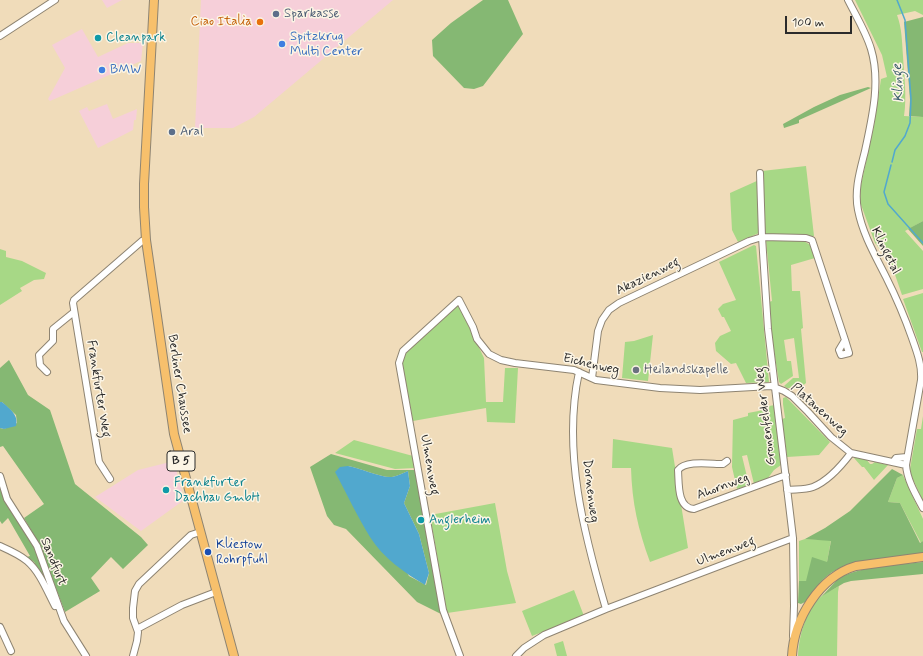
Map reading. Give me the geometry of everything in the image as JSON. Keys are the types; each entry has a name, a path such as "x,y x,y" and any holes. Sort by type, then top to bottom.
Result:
{"main road":[{"name":"Berliner Chaussee","path":"151,0 139,207 174,434 234,656"},
{"name":"Berliner Chaussee","path":"144,239 144,187 154,0"},
{"path":"793,644 801,621 812,599 819,590 838,574 856,566 923,557"},
{"name":"Gronenfelder Weg","path":"792,656 793,644"}],"street":[{"path":"0,36 55,0"},
{"name":"Klingetal","path":"848,0 863,28 871,49 875,66 876,85 868,135 857,185 856,198 862,228 869,247 896,299 913,339 921,367 921,380 907,457 906,471 923,508"},
{"name":"Gronenfelder Weg","path":"760,173 762,237 768,330 793,538 793,644"},
{"path":"762,237 806,238 812,240 845,340"},
{"name":"Akazienweg","path":"592,378 598,331 602,320 609,310 619,303 656,285 749,241 762,237"},
{"name":"Frankfurter Weg","path":"110,479 98,458 73,303 74,300 144,239"},
{"name":"Eichenweg","path":"459,300 477,339 488,354 501,360 574,370 592,378 660,388 700,390 771,386 776,388"},
{"name":"Ulmenweg","path":"459,300 403,351 399,363 443,610 460,656"},
{"path":"47,372 40,365 39,355 53,341 52,329 74,312"},
{"name":"Dornenweg","path":"579,372 573,437 576,480 586,540 606,609"},
{"name":"Platanenweg","path":"776,388 792,396 831,437 851,453 906,465"},
{"path":"787,490 811,488 818,484 840,465 851,453"},
{"path":"893,462 896,458 907,457"},
{"name":"Ahornweg","path":"727,461 723,464 687,464 680,467 678,470 682,502 686,507 694,509 786,475"},
{"name":"Sandfurt","path":"0,476 8,499 37,546 64,621 86,656"},
{"path":"133,656 137,641 137,629 133,618 133,599 139,584 191,535 200,532"},
{"name":"Ulmenweg","path":"516,656 524,648 544,634 793,538"},
{"path":"0,546 27,561 37,572 64,621"},
{"path":"137,629 182,605 216,592"},
{"path":"0,627 2,636 11,651"}],"shaded area":[{"path":"102,0 122,0 107,8"},
{"path":"201,0 393,0 254,117 233,128 195,128"},
{"path":"82,29 98,57 128,43 143,43 141,61 50,101 48,99 65,68 52,45"},
{"path":"107,104 113,119 137,109 136,120 134,120 133,130 98,148 79,111 87,107 89,111"},
{"name":"Frankfurter Dachbau GmbH","path":"174,461 184,500 141,531 95,497 138,470"}],"green space":[{"path":"483,0 508,0 523,34 483,86 474,89 464,88 433,56 432,40 451,23"},
{"path":"855,0 923,0 923,15 915,11 897,15 901,30 905,94 904,116 923,117 923,221 905,231 923,251 923,289 902,295 891,263 875,243 860,202 861,185 874,126 881,79 887,77 882,55"},
{"path":"923,17 923,117 909,116 910,100 904,22"},
{"path":"868,87 871,88 799,120 799,123 784,128 783,124 814,107 840,95"},
{"path":"806,166 814,236 765,235 762,171"},
{"path":"759,180 759,233 738,242 732,230 730,193"},
{"path":"923,221 923,246 908,229"},
{"path":"766,240 802,240 812,246 815,258 791,265 792,291 800,291 803,328 801,329 806,383 800,388 787,388 784,386 793,378 799,378 794,338 784,340 787,361 791,361 793,376 781,384 779,382 771,332 769,302 772,301"},
{"path":"754,245 756,246 769,382 746,383 736,363 731,364 716,351 715,343 720,336 731,331 718,309 723,304 736,300 719,262"},
{"path":"0,249 6,251 6,257 22,261 46,273 44,279 34,280 20,288 22,291 0,305"},
{"path":"923,293 923,352 922,352 903,299"},
{"path":"458,304 484,358 486,402 503,402 505,368 518,368 515,423 487,422 486,408 413,421 402,362 403,356"},
{"path":"653,335 648,381 622,378 625,342 634,341"},
{"path":"9,360 28,395 50,410 75,484 141,537 148,545 123,569 111,557 91,578 100,591 65,612 39,544 24,518 44,504 3,446 0,447 0,428 4,429 17,423 16,415 2,402 0,402 0,368"},
{"path":"786,397 830,442 819,455 787,457 782,419 785,418 783,398"},
{"path":"775,405 781,465 774,470 768,478 754,484 747,455 742,456 749,485 737,489 732,467 733,420 748,416 748,413 769,409 769,406"},
{"path":"923,416 923,501 911,475 910,469 917,429 921,429"},
{"path":"613,439 672,448 688,548 650,562 636,516 631,468 612,468"},
{"path":"354,440 413,456 415,468 395,469 335,453"},
{"path":"331,454 387,470 416,470 441,614 417,602 346,529 334,525 327,516 310,467","holes":["348,466 387,477 394,477 408,471 410,486 404,503 419,534 429,573 426,585 409,576"]},
{"path":"855,456 866,459 870,464 875,462 888,465 874,480 864,467 862,467 854,458"},
{"path":"892,469 903,475 897,478 888,502 900,503 920,543 923,541 923,554 859,562 836,570 823,579 805,602 801,604 798,603 799,581 806,581 812,557 827,562 831,541 805,539 825,528 850,511"},
{"path":"903,475 923,519 923,541 921,543 900,503 888,502 897,478"},
{"path":"0,484 35,548 48,579 44,580 34,562 27,557 30,556 8,518 2,524 0,521"},
{"path":"495,503 507,571 516,603 447,613 430,515"},
{"path":"805,539 831,540 827,562 806,581 799,581 799,541"},
{"path":"923,562 923,574 851,581 844,583 822,596 837,580 845,575 878,567"},
{"path":"839,586 837,656 798,656 804,623 812,607 823,595"},
{"path":"574,590 584,616 532,636 522,611"},
{"path":"563,641 567,656 557,656 554,644"}],"water":[{"path":"0,402 8,407 15,415 17,422 16,426 4,429 0,428"},
{"path":"348,466 387,477 394,477 408,471 410,486 404,503 419,534 429,573 425,585 402,570 375,545 356,513 335,472 340,467"}],"waterway":[{"name":"Klinge","path":"892,162 895,150 905,136 910,123 911,99 905,20 897,0"},
{"name":"Klinge","path":"891,165 884,192 888,204 923,243"}],"place":[{"name":"Sparkasse","path":"276,14"},
{"name":"Ciao Italia","path":"260,22"},
{"name":"Cleanpark","path":"98,38"},
{"name":"Spitzkrug Multi Center","path":"282,44"},
{"name":"BMW","path":"102,70"},
{"name":"Aral","path":"172,132"},
{"name":"Heilandskapelle","path":"636,370"},
{"name":"Frankfurter Dachbau GmbH","path":"166,490"},
{"name":"Anglerheim","path":"421,520"},
{"name":"Kliestow Rohrpfuhl","path":"208,552"}]}
